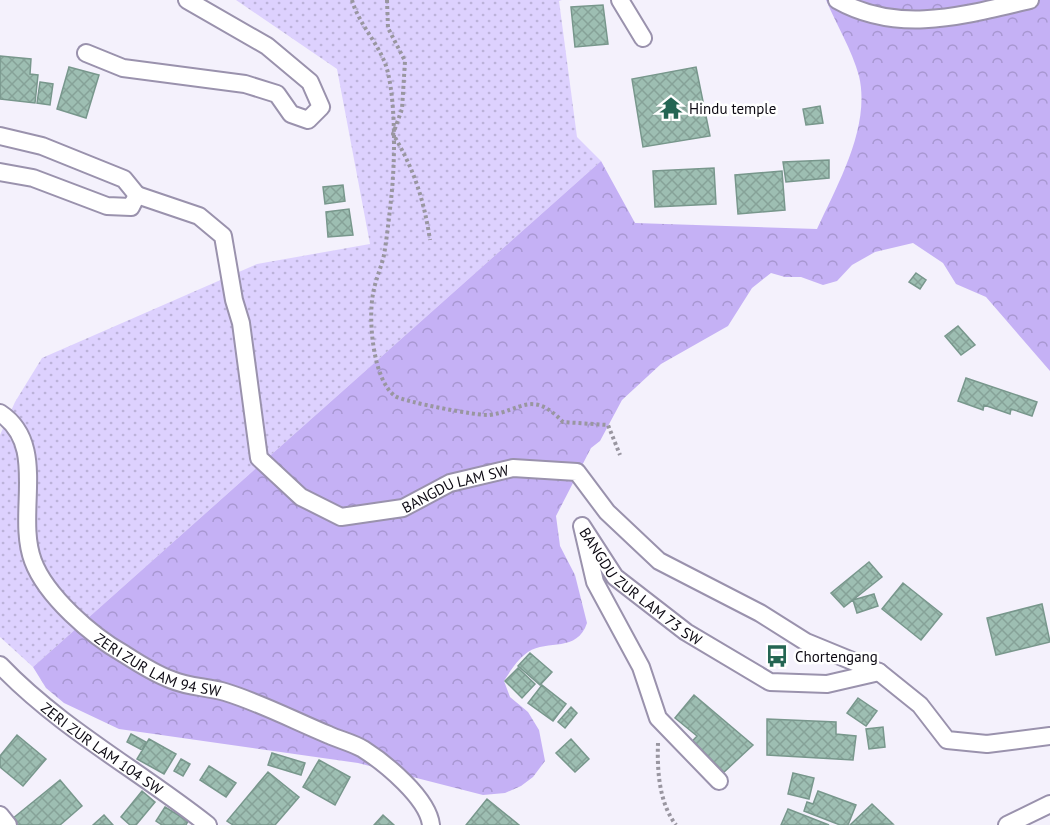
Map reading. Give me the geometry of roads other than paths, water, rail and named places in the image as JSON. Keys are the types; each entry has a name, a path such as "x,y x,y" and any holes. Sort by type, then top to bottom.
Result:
{"street":[{"path":"86,53 123,68 245,84 277,94 291,114 308,120 321,107 310,82 267,46 187,0"},
{"path":"620,0 643,38"},
{"path":"837,0 874,17 934,19 1030,0"},
{"path":"0,136 42,146 124,179 137,195 131,207 107,206 33,178 0,172"},
{"name":"BANGDU LAM SW","path":"137,195 199,216 223,236 234,300 242,323 259,458 301,497 341,517 404,508 450,483 513,468 578,472 607,512 659,561 760,613 806,642 879,672 920,705 947,741 987,744 1050,736"},
{"name":"ZERI ZUR LAM 94 SW","path":"0,413 17,429 25,447 28,470 25,532 33,563 57,598 81,622 122,654 172,681 224,692 361,748 384,764 417,796 427,811 431,825"},
{"name":"BANGDU ZUR LAM 73 SW","path":"718,781 658,718 641,667 595,582 582,526 615,577 686,633 770,682 827,684 879,672"},
{"name":"ZERI ZUR LAM 104 SW","path":"0,665 18,683 82,734 165,791 208,825"},
{"path":"1007,825 1050,804"},
{"path":"0,815 8,825"}],"place":[{"name":"Hindu temple","path":"671,108"},
{"name":"Chortengang","path":"777,656"}]}
